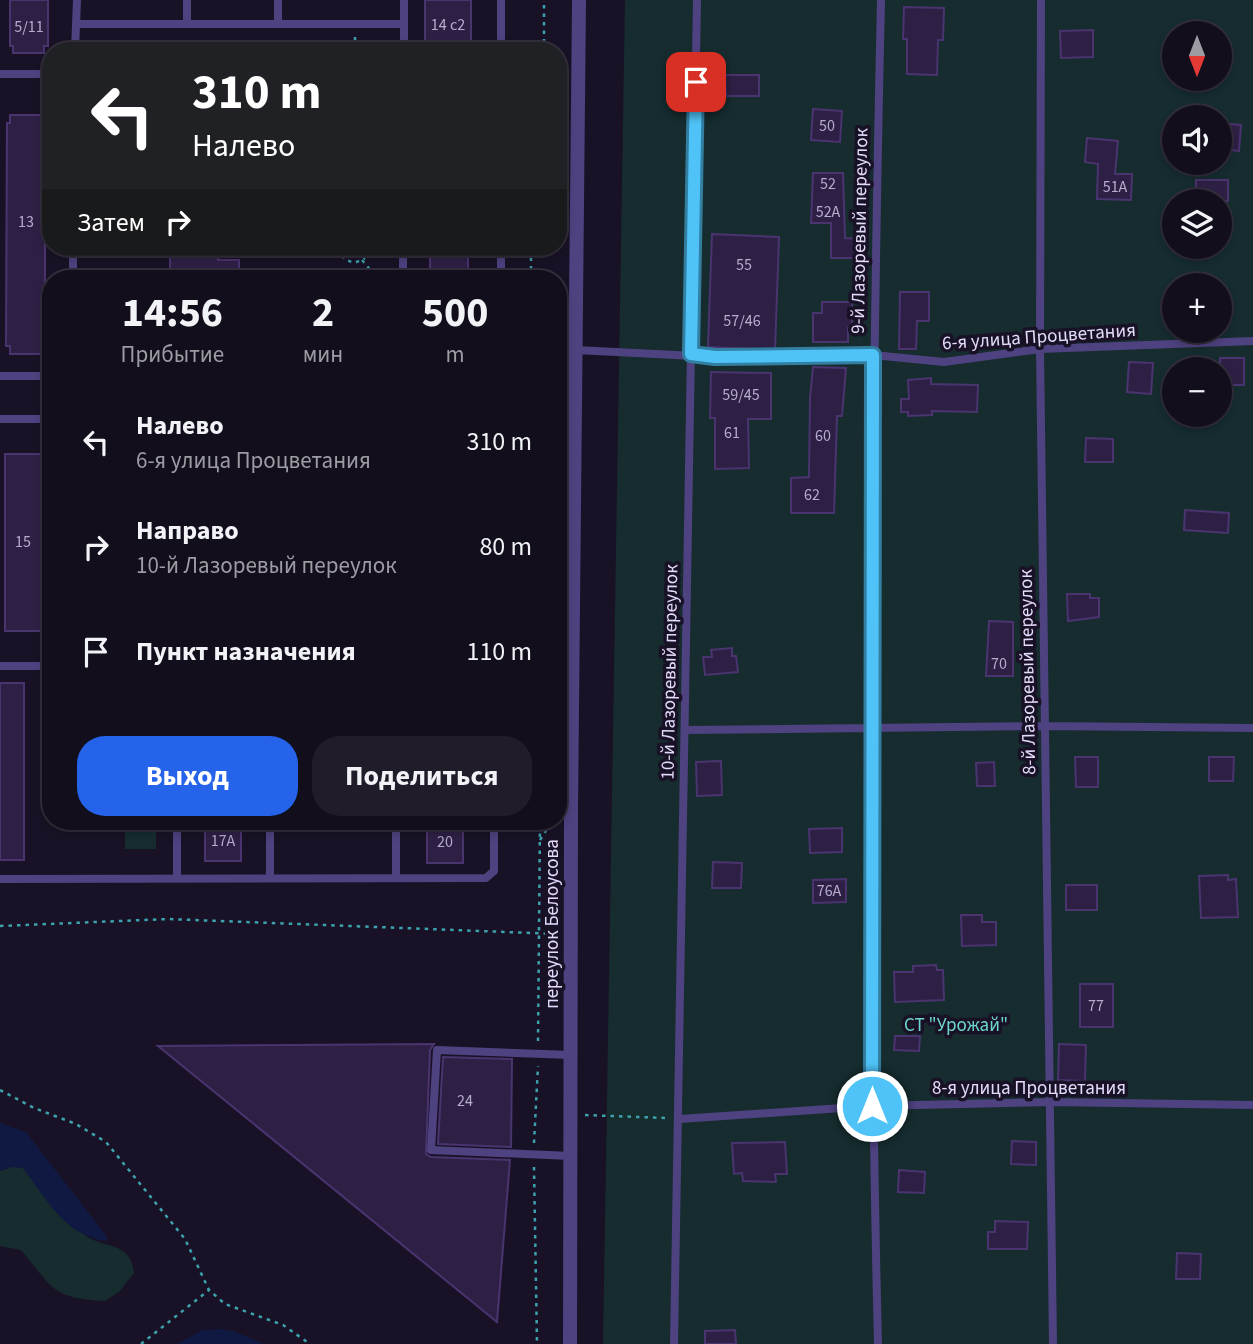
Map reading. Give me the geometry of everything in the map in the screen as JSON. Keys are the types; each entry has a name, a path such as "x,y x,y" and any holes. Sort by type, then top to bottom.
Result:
{"street":[{"name":"переулок Белоусова","path":"567,639 575,419 579,0"},
{"name":"переулок Белоусова","path":"567,720 571,934 570,1344"}],"lane":[{"path":"76,42 77,0"},
{"path":"187,0 187,24"},
{"path":"278,0 278,24"},
{"path":"404,0 404,42"},
{"path":"501,42 502,0"},
{"name":"10-й Лазоревый переулок","path":"674,1344 680,1119 697,0"},
{"name":"9-й Лазоревый переулок","path":"878,1344 872,1106 871,728 873,355 881,0"},
{"name":"8-й Лазоревый переулок","path":"1041,0 1040,349 1053,1344"},
{"path":"77,24 404,24"},
{"path":"0,74 42,74"},
{"name":"6-я улица Процветания","path":"576,350 715,357 873,355 944,362 1040,349 1253,341"},
{"path":"0,376 42,376"},
{"path":"0,419 42,419"},
{"path":"567,419 575,419"},
{"path":"0,666 42,666"},
{"path":"686,730 1044,726 1253,728"},
{"path":"177,830 177,878"},
{"path":"270,830 270,878"},
{"path":"396,830 396,878"},
{"path":"0,878 492,876 494,830"},
{"path":"571,1055 437,1050 431,1150 571,1156"},
{"name":"8-я улица Процветания","path":"680,1119 872,1106 1050,1102 1253,1105"}],"path":[{"path":"544,0 544,42"},
{"path":"343,256 348,262 362,260"},
{"path":"362,260 364,256"},
{"path":"362,260 370,270"},
{"path":"537,1344 533,1154 538,1054 540,830"},
{"path":"540,840 546,830"},
{"path":"0,926 168,919 571,934"},
{"path":"0,1090 34,1108 76,1124 106,1142 185,1239 209,1290 225,1304 283,1325 310,1344"},
{"path":"571,1114 680,1119"},
{"path":"141,1344 209,1290"}],"green space":[{"name":"СТ \"Урожай\"","path":"625,0 1253,0 1253,1344 603,1344"},
{"path":"125,830 156,830 156,849 125,849"},
{"path":"12,1166 23,1168 60,1213 86,1236 116,1247 128,1256 134,1273 119,1292 105,1301 63,1294 47,1282 21,1250 0,1246 0,1171"}],"water":[{"path":"0,1123 26,1132 108,1238 105,1241 90,1237 67,1223 48,1203 23,1168 12,1167 0,1171"},
{"path":"221,1329 236,1332 264,1344 177,1344 202,1330"}],"building":[{"path":"10,0 48,0 48,42 42,42 42,53 13,53 13,46 10,46"},
{"path":"425,0 471,0 471,42 425,42"},
{"path":"904,7 944,8 943,40 938,40 937,75 907,74 907,39 903,39"},
{"path":"1093,30 1093,57 1061,58 1060,31"},
{"path":"725,75 759,75 759,96 726,96"},
{"path":"813,109 842,111 840,142 811,140"},
{"path":"10,115 41,115 42,256 45,256 45,270 42,270 41,354 10,354 10,346 6,346 7,123 10,123"},
{"path":"1232,124 1241,125 1239,151 1232,150"},
{"path":"1087,138 1118,141 1115,174 1132,174 1131,200 1097,199 1098,164 1085,162"},
{"path":"813,173 843,173 845,238 857,239 856,258 831,258 831,223 811,223"},
{"path":"1196,180 1228,180 1228,189 1196,189"},
{"path":"712,234 779,237 775,350 708,347"},
{"path":"170,256 218,256 218,260 239,260 239,270 170,270"},
{"path":"430,256 468,256 468,270 430,270"},
{"path":"900,292 929,292 929,321 917,321 916,349 899,349"},
{"path":"822,302 852,302 852,328 848,328 848,342 813,342 813,313 822,313"},
{"path":"1232,358 1244,358 1244,385 1232,385"},
{"path":"1129,362 1153,363 1151,394 1127,392"},
{"path":"813,367 846,368 842,416 837,416 834,513 791,513 791,478 809,477"},
{"path":"711,372 771,373 771,419 748,419 749,468 715,469 715,418 710,418"},
{"path":"931,378 931,384 978,385 977,412 932,411 932,415 908,416 908,412 901,412 901,399 909,399 908,380"},
{"path":"1086,438 1113,439 1113,462 1085,462"},
{"path":"5,454 41,454 41,631 5,631"},
{"path":"1185,510 1229,513 1228,533 1184,530"},
{"path":"1067,594 1090,594 1090,598 1099,598 1099,617 1068,621"},
{"path":"989,621 1013,622 1013,676 986,676"},
{"path":"732,648 738,672 705,675 703,657 712,657 711,650"},
{"path":"0,683 24,683 24,860 0,860"},
{"path":"1075,757 1098,757 1098,787 1076,787"},
{"path":"1209,757 1234,757 1233,781 1209,781"},
{"path":"721,761 722,795 697,796 696,762"},
{"path":"994,762 995,786 977,786 976,763"},
{"path":"842,828 842,852 810,853 809,829"},
{"path":"205,830 241,830 241,861 205,861"},
{"path":"427,830 463,830 463,863 427,863"},
{"path":"713,862 742,863 741,888 712,888"},
{"path":"1228,875 1228,880 1236,879 1238,917 1201,918 1199,876"},
{"path":"846,879 846,902 813,903 813,880"},
{"path":"1066,885 1097,885 1097,910 1066,910"},
{"path":"961,915 982,915 982,922 996,922 996,945 962,946"},
{"path":"936,965 937,970 943,970 944,1000 895,1002 894,972 913,972 913,966"},
{"path":"1080,984 1113,984 1113,1027 1080,1027"},
{"path":"895,1036 920,1036 919,1051 894,1050"},
{"path":"434,1044 430,1050 426,1154 431,1157 510,1160 497,1322 158,1046"},
{"path":"1059,1044 1086,1045 1085,1081 1058,1080"},
{"path":"443,1057 512,1059 511,1147 438,1144"},
{"path":"1012,1141 1036,1142 1036,1165 1011,1164"},
{"path":"785,1142 787,1174 775,1174 776,1182 743,1181 742,1173 734,1174 732,1143"},
{"path":"899,1170 925,1172 924,1193 898,1192"},
{"path":"995,1221 1028,1222 1027,1249 988,1249 988,1232 995,1232"},
{"path":"1177,1253 1201,1254 1200,1279 1176,1279"},
{"path":"735,1330 736,1344 705,1344 705,1331"}],"route":[{"path":"696,82 691,354 715,357 873,355 872,1106"}]}
